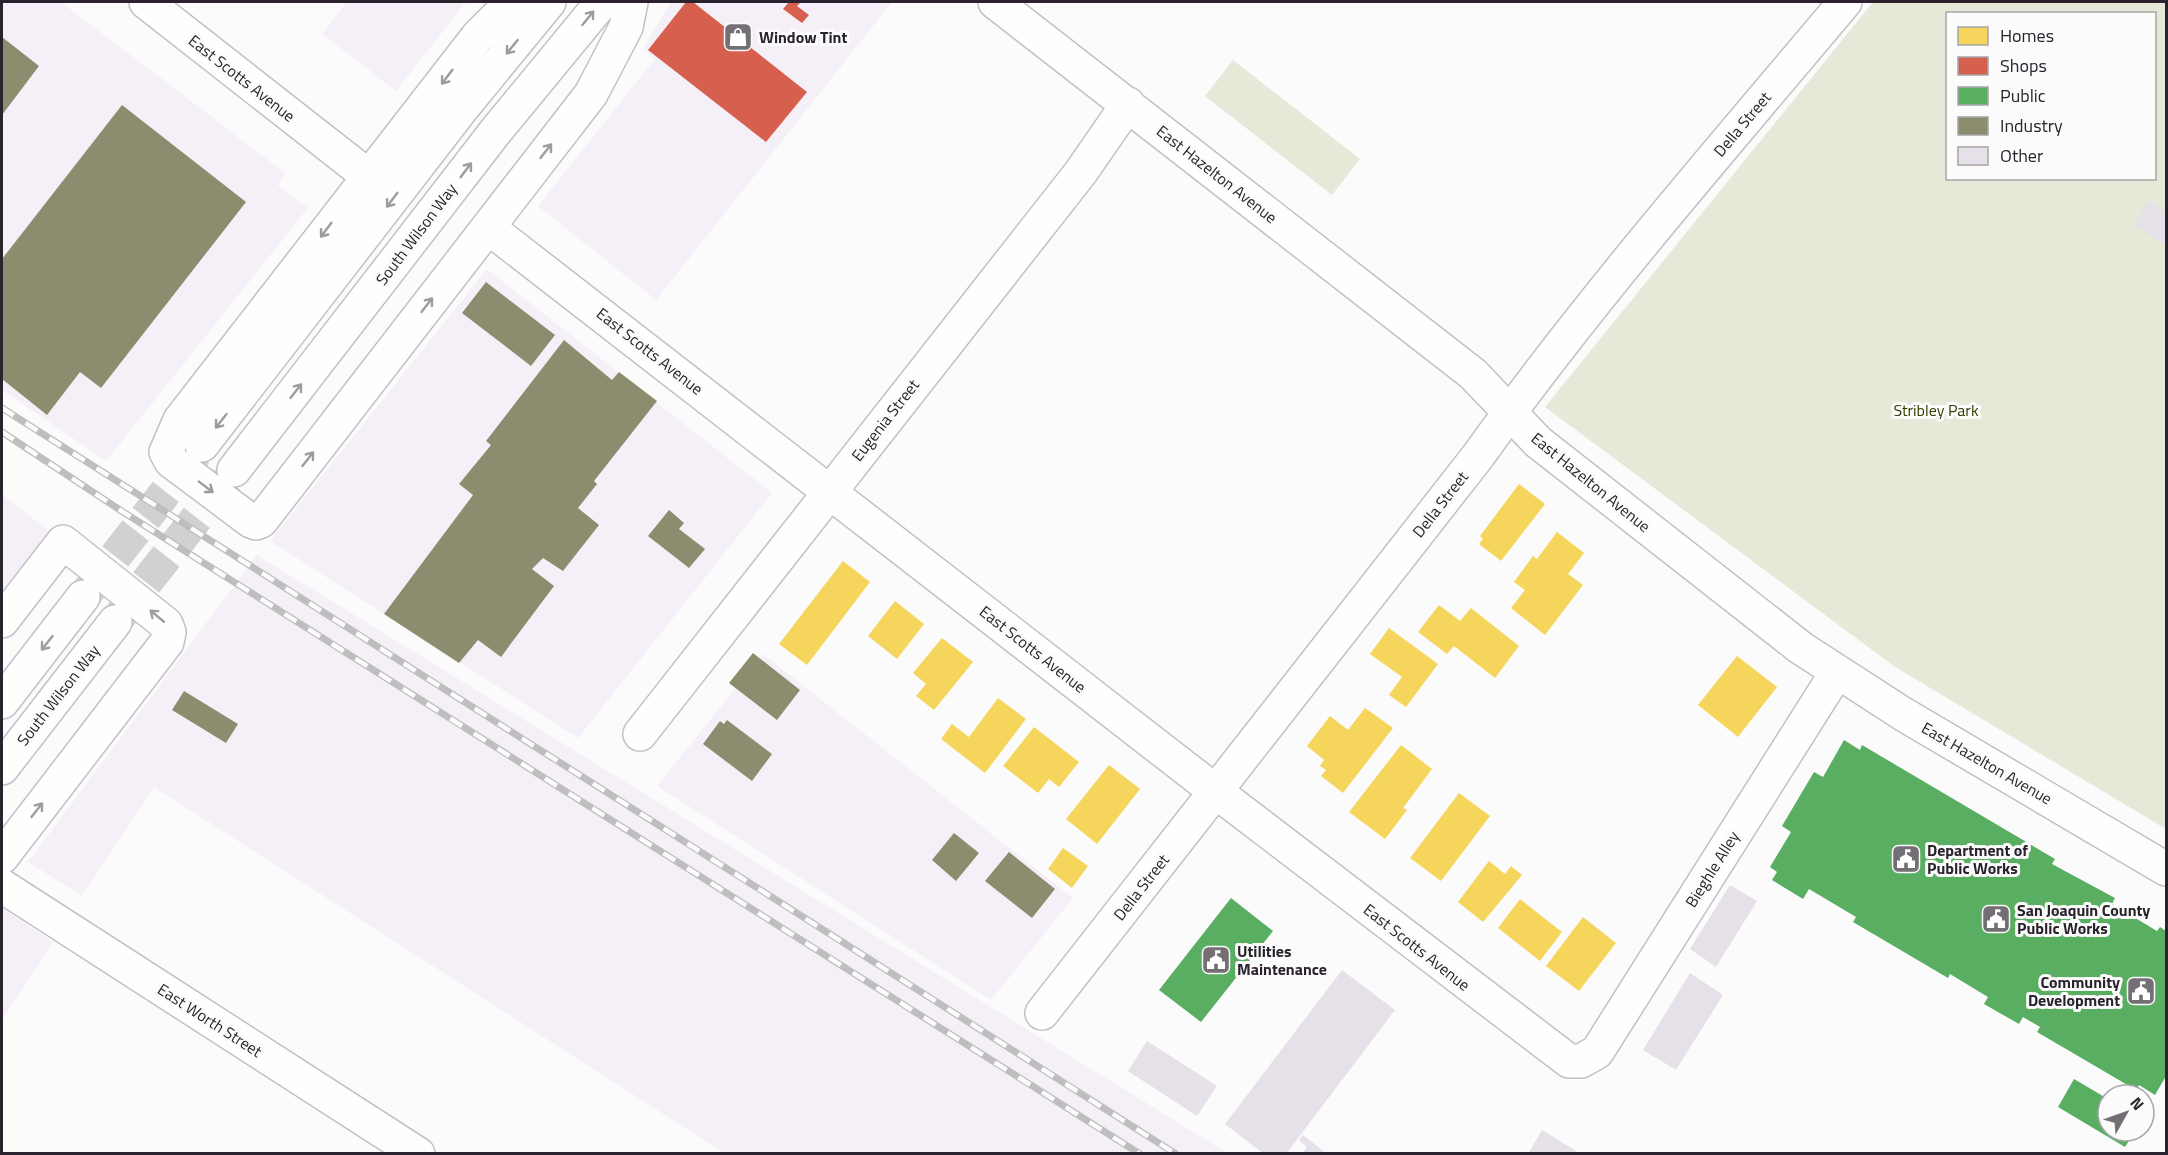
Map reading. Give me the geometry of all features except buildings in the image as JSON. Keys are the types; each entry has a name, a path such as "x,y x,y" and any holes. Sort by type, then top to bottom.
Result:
{"street":[{"name":"East Scotts Avenue","path":"146,2 368,176"},
{"path":"512,2 478,36 368,176 180,420 167,444 166,452 171,461 251,521 261,521 591,94 626,27 631,2"},
{"path":"202,445 463,106 549,2"},
{"name":"South Wilson Way","path":"234,470 495,132 602,2"},
{"name":"East Hazelton Avenue","path":"995,2 1473,374 1538,442 1802,648 1837,672 2166,869"},
{"name":"Della Street","path":"1042,1012 1471,465 1510,412 1678,202 1845,2"},
{"name":"Eugenia Street","path":"640,734 1081,172 1128,105"},
{"name":"East Scotts Avenue","path":"489,228 1561,1058 1581,1061"},
{"path":"2,621 63,542 166,624 169,632 167,642 2,857"},
{"path":"2,702 83,597"},
{"name":"South Wilson Way","path":"2,768 115,622"},
{"name":"Bieghle Alley","path":"1581,1061 1597,1052 1837,672"},
{"name":"East Worth Street","path":"2,886 418,1154"}],"shaded area":[{"path":"2,2 61,2 285,173 278,185 308,208 106,461 2,390"},
{"path":"347,2 466,2 396,91 322,34"},
{"path":"671,2 892,2 656,300 538,206 655,59 643,49"},
{"path":"487,269 772,493 578,738 270,541"},
{"path":"2,494 55,536 2,605"},
{"path":"257,555 1227,1153 724,1153 154,787 82,896 28,862"},
{"path":"763,654 1073,898 991,1000 657,786"},
{"path":"2,908 53,942 2,1020"}],"green space":[{"name":"Stribley Park","path":"1873,2 2166,2 2166,829 1895,667 1545,407"},
{"path":"1233,60 1360,159 1332,195 1205,96"}],"tunnel":[{"path":"85,595 201,447"},
{"path":"116,621 232,473"}],"railway":[{"path":"2,408 1176,1154"},
{"path":"2,432 120,510 1140,1154"}],"place":[{"name":"Window Tint","path":"738,37"},
{"name":"Department of Public Works","path":"1906,859"},
{"name":"San Joaquin County Public Works","path":"1996,919"},
{"name":"Utilities Maintenance","path":"1216,960"},
{"name":"Community Development","path":"2141,991"}]}
